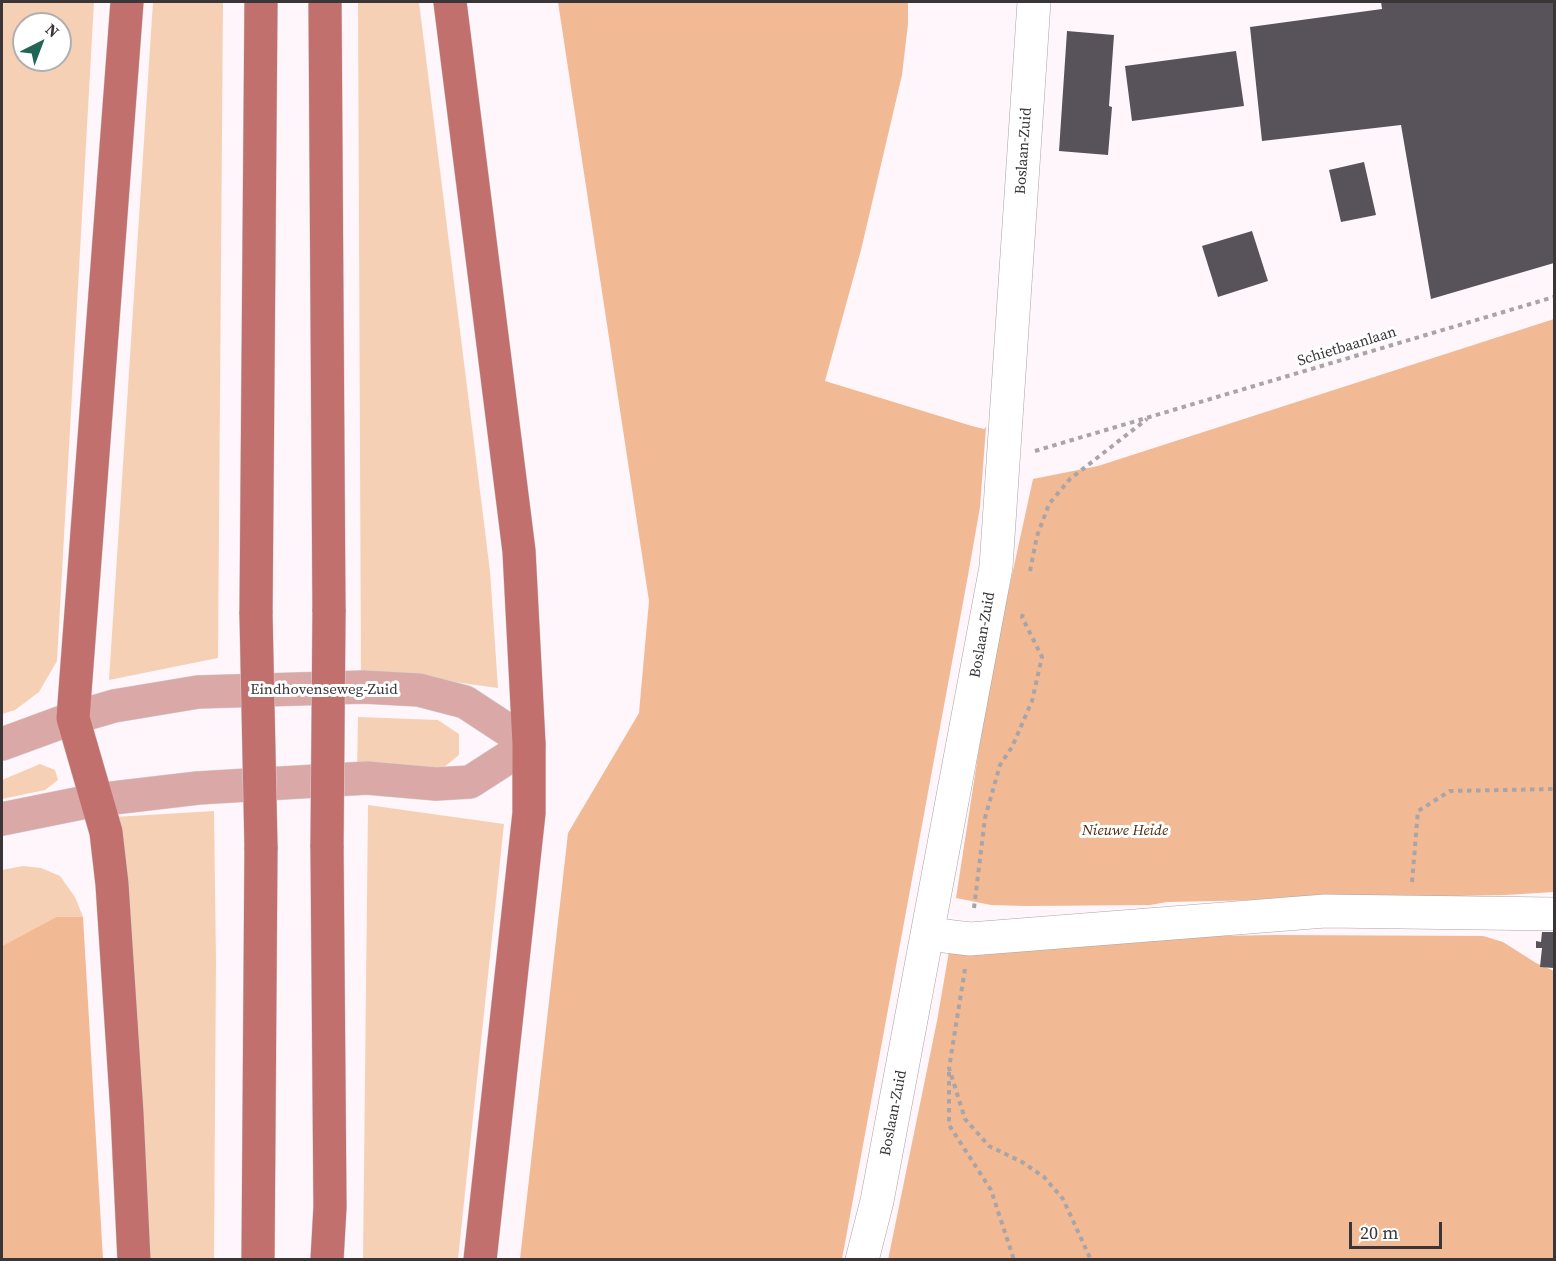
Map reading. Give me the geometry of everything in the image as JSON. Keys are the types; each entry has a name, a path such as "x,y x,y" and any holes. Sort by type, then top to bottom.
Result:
{"highway":[{"path":"127,2 73,718 106,832 112,884 134,1260"},
{"path":"258,1260 261,848 256,614 261,2"},
{"path":"325,2 330,1195 327,1260"},
{"path":"450,2 519,552 529,744 529,813 480,1260"}],"main road":[{"name":"Eindhovenseweg-Zuid","path":"2,744 73,718 114,706 198,692 375,687 419,690 465,702 529,744"},
{"path":"2,819 96,800 198,788 367,778 436,784 470,782 529,744"}],"street":[{"name":"Boslaan-Zuid","path":"862,1260 877,1201 996,567 1034,2"},
{"path":"928,934 970,939 1325,911 1554,914"}],"path":[{"name":"Schietbaanlaan","path":"1003,460 1554,297"},
{"path":"1028,582 1037,536 1049,504 1070,479 1147,419"},
{"path":"1014,1260 991,1190 949,1125 950,1068 970,939 985,818 1000,765 1012,747 1032,701 1042,657 1022,617 1024,605"},
{"path":"1409,912 1418,811 1450,791 1554,789"},
{"path":"950,1068 965,1119 989,1146 1022,1162 1044,1177 1063,1199 1091,1260"}],"shaded area":[{"path":"2,2 94,2 57,661 39,692 15,710 2,714"},
{"path":"153,2 223,2 218,658 109,680"},
{"path":"358,2 419,2 490,571 498,688 419,677 361,678"},
{"path":"358,717 438,720 459,734 459,755 438,772 357,770"},
{"path":"40,764 55,770 58,780 45,790 2,799 2,780"},
{"path":"368,805 504,824 458,1259 363,1259"},
{"path":"214,811 216,961 214,1259 146,1259 114,817"},
{"path":"23,866 41,868 60,876 75,897 83,917 56,917 2,946 2,870"}],"green space":[{"path":"558,2 908,2 908,24 902,75 861,250 825,381 972,426 984,429 986,427 980,507 842,1259 520,1259 568,833 639,713 649,601"},
{"name":"Nieuwe Heide","path":"1554,319 1554,892 1167,902 1150,905 991,905 956,898 991,671 1033,479 1098,466"},
{"path":"56,917 83,917 103,1259 2,1259 2,946"},
{"path":"1277,935 1483,936 1503,942 1536,963 1554,971 1554,1259 888,1260 937,1021 951,940"}],"building":[{"path":"1381,2 1554,2 1554,263 1431,299 1401,125 1262,141 1250,27 1382,9"},
{"path":"1067,31 1114,35 1108,155 1059,151"},
{"path":"1236,51 1244,106 1132,121 1125,66"},
{"path":"1364,162 1376,215 1341,222 1329,170"},
{"path":"1252,231 1268,281 1218,297 1202,246"},
{"path":"1542,932 1554,932 1554,968 1540,967 1542,948 1536,948 1536,941 1541,942"}]}
